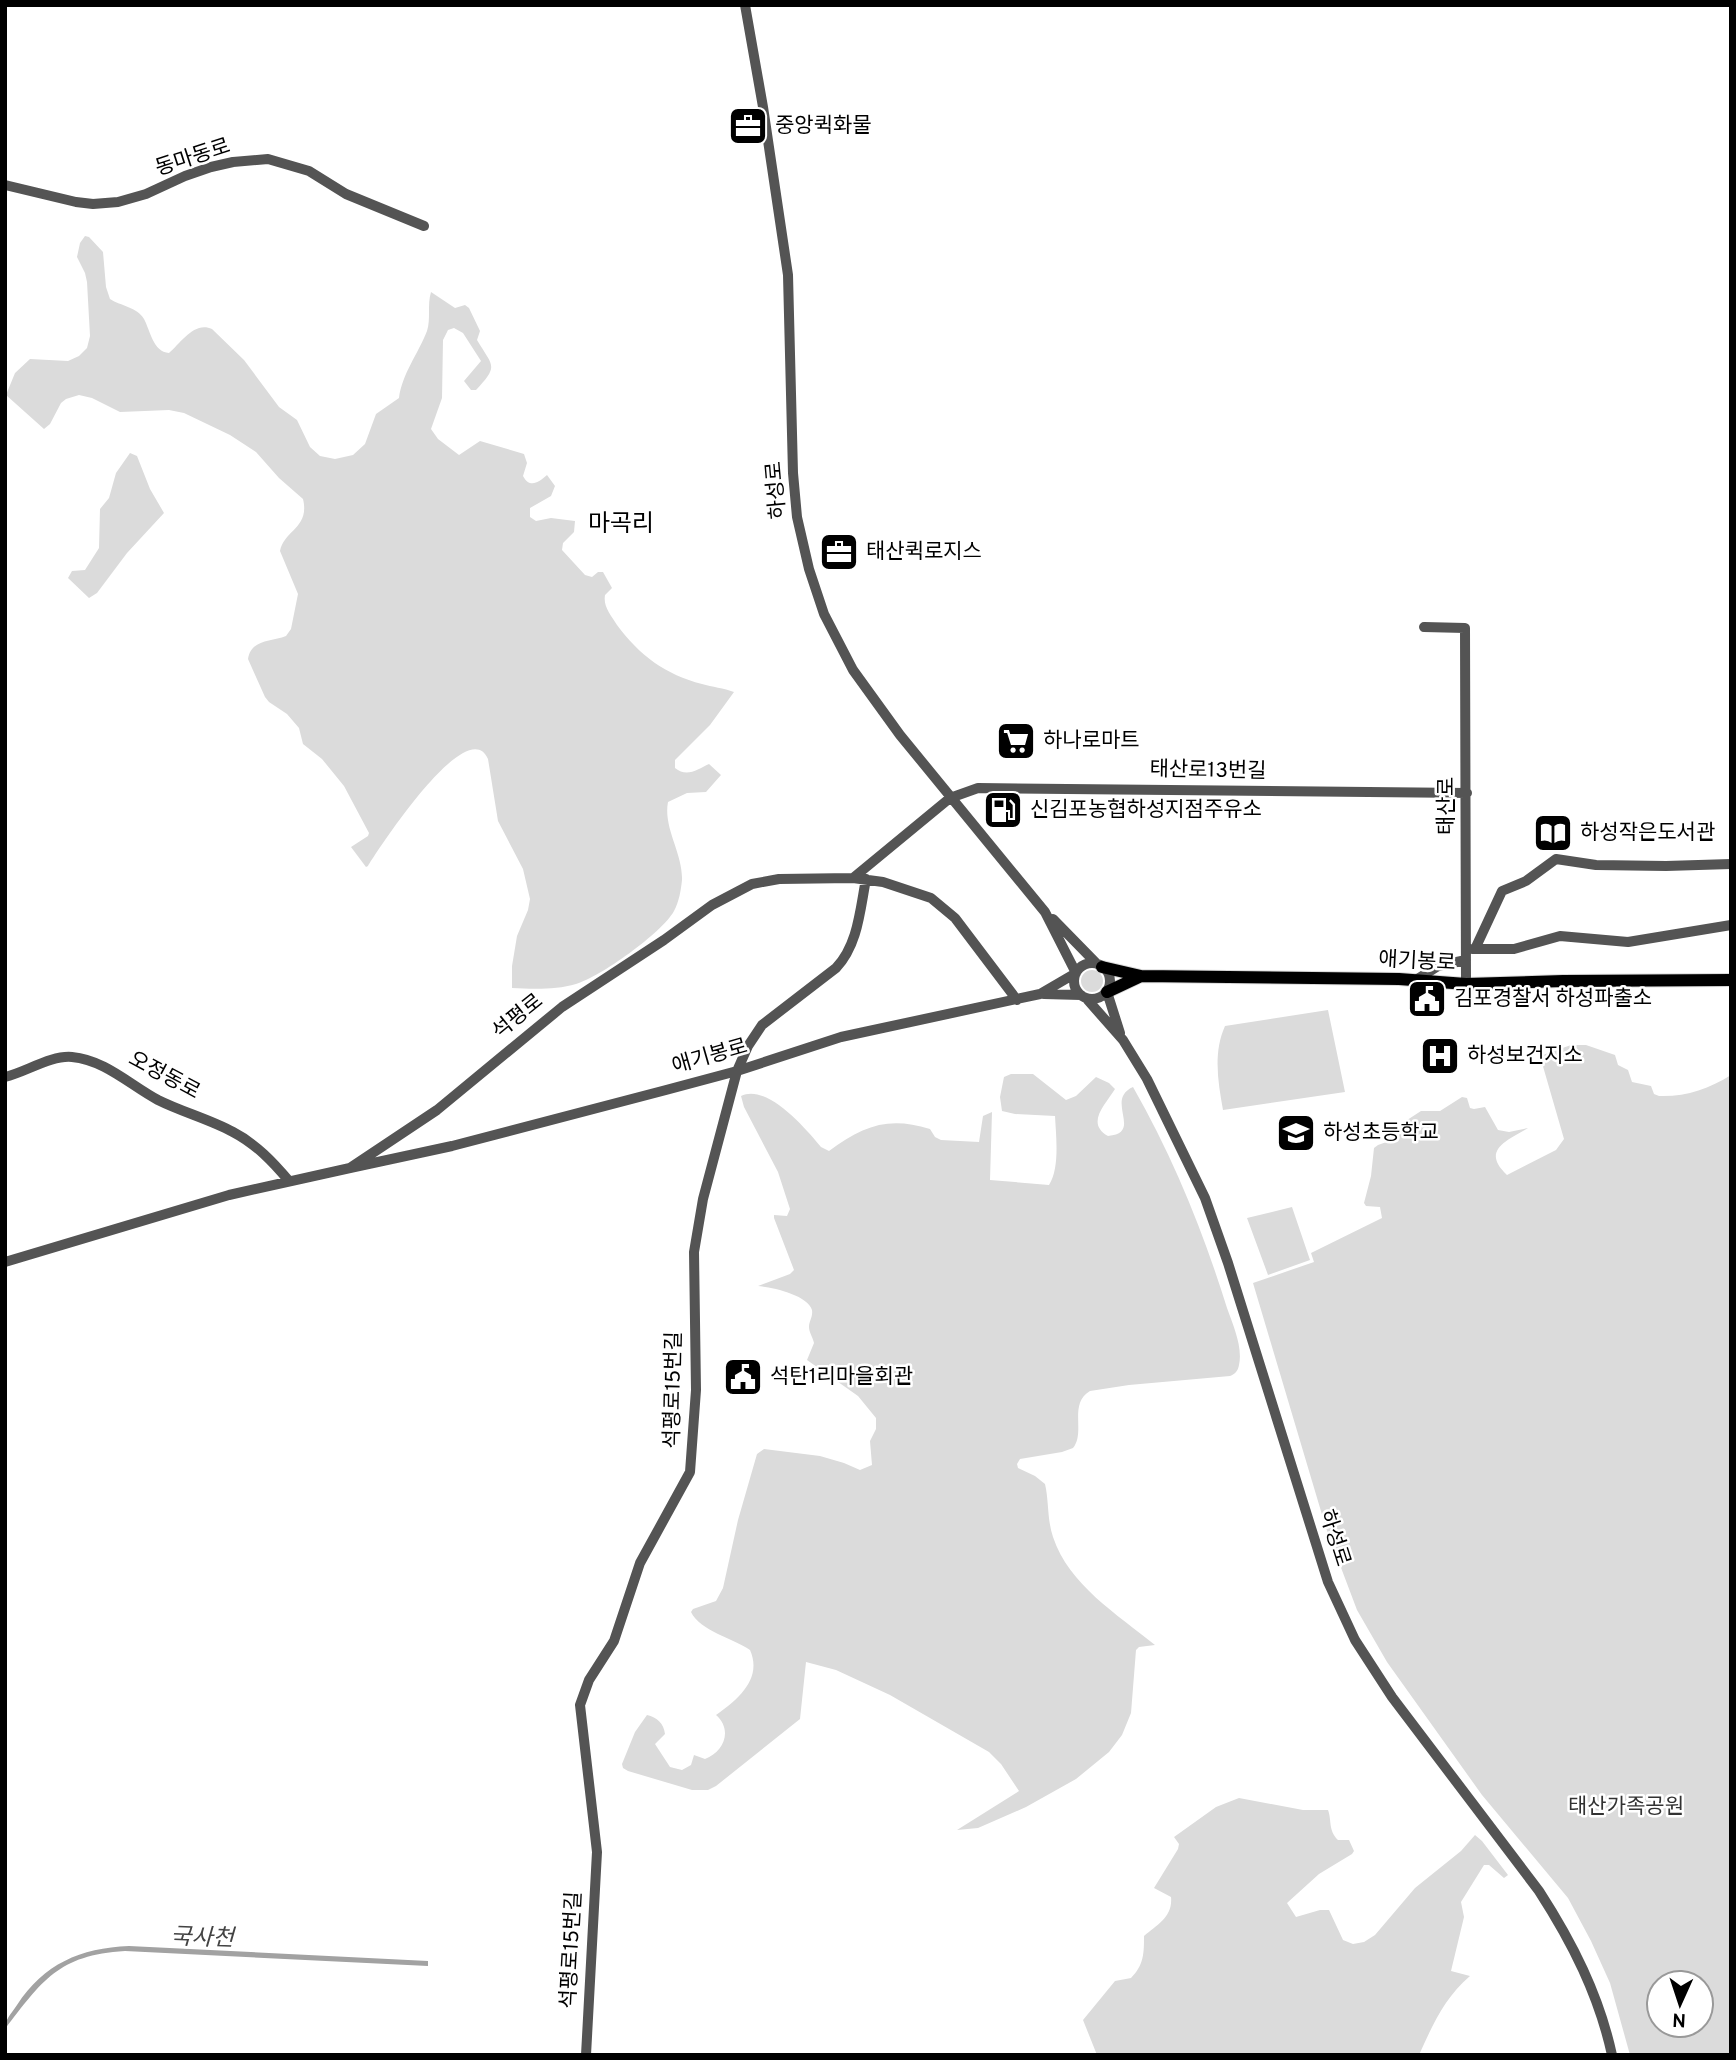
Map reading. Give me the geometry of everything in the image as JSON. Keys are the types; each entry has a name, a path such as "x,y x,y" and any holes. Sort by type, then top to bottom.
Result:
{"main road":[{"name":"애기봉로","path":"1100,966 1141,976 1416,980 1466,984 1731,980"},
{"path":"1107,992 1141,976"}],"street":[{"name":"하성로","path":"746,5 764,107 788,275 793,473 802,543 824,614 841,650 900,735 1045,912 1076,973"},
{"name":"동마동로","path":"5,185 76,202 118,202 146,194 211,167 268,159 309,171 346,194 424,226"},
{"name":"태산로","path":"1424,627 1465,628 1471,948"},
{"name":"태산로13번길","path":"950,798 978,788 1467,793"},
{"path":"853,878 950,798"},
{"name":"태산로","path":"1466,984 1466,960 1502,891 1526,881 1556,859 1609,866 1731,864"},
{"name":"석평로","path":"5,1262 229,1195 350,1168 437,1110 562,1007 733,892 752,884 779,878 853,878 915,891 943,906 955,918 1017,1000"},
{"name":"석평로15번길","path":"586,2055 597,1852 580,1705 589,1680 614,1641 640,1563 690,1472 696,1390 694,1251 703,1199 737,1071 748,1046 762,1025 836,968 845,958 852,943 866,880"},
{"path":"1045,912 1109,976 1107,992 1123,1040"},
{"path":"1471,948 1514,949 1560,936 1628,942 1731,925"},
{"path":"1416,980 1438,966 1466,960"},
{"path":"1084,997 1075,985 1076,973 1085,965 1100,966"},
{"name":"애기봉로","path":"350,1168 452,1146 737,1071 841,1037 1040,994 1076,973"},
{"path":"1040,994 1058,993 1098,998 1107,992"},
{"name":"하성로","path":"1084,997 1123,1040 1168,1119 1205,1198 1338,1607 1373,1670 1559,1921 1587,1974 1603,2018 1612,2055"},
{"name":"오정동로","path":"5,1077 64,1056 96,1063 111,1069 158,1100 234,1132 270,1158 289,1181"}],"green space":[{"path":"85,236 103,252 106,287 110,299 141,315 159,349 169,353 194,330 205,327 212,329 244,360 279,407 297,420 310,447 320,456 335,459 353,455 365,444 376,414 399,398 407,372 427,331 431,292 455,308 465,305 469,308 480,331 477,340 490,361 491,370 476,390 471,390 464,381 481,361 463,333 454,328 448,330 443,340 442,398 431,429 438,439 459,455 480,441 524,454 527,463 523,476 526,480 535,483 547,475 555,486 551,496 530,508 530,517 536,521 551,518 575,521 574,532 563,543 562,550 585,575 592,577 603,572 612,588 605,595 606,607 625,636 665,669 689,680 734,692 710,725 675,760 675,768 679,771 692,772 709,764 721,775 706,792 687,793 668,802 668,821 680,860 682,880 677,904 657,931 630,953 600,973 576,984 536,989 512,988 512,966 517,936 530,899 523,869 498,821 488,759 478,749 462,753 444,767 406,812 368,866 366,867 351,847 369,833 344,786 322,759 303,744 299,728 287,714 265,697 248,659 257,645 286,636 291,629 298,594 280,551 286,538 300,523 304,509 303,499 279,478 256,452 230,435 184,413 169,410 120,412 92,398 79,395 61,403 50,424 44,429 6,395 15,373 30,359 68,361 87,348 90,336 87,282 77,257 80,243"},
{"path":"130,453 137,456 150,489 164,513 127,553 97,593 89,598 68,578 72,571 85,570 99,548 100,509 109,498 116,473"},
{"path":"1092,970 1100,973 1103,981 1100,989 1092,992 1084,989 1081,981 1084,973"},
{"path":"1328,1010 1345,1092 1223,1110 1218,1057 1225,1026"},
{"name":"태산가족공원","path":"1571,1045 1586,1045 1615,1055 1618,1065 1628,1070 1632,1082 1651,1086 1654,1094 1659,1096 1696,1091 1731,1075 1731,2055 1630,2055 1610,1983 1568,1898 1482,1795 1387,1662 1357,1610 1326,1528 1253,1283 1314,1262 1311,1253 1382,1218 1380,1207 1366,1206 1364,1203 1374,1148 1395,1139 1401,1124 1421,1111 1440,1111 1462,1097 1467,1098 1470,1108 1485,1107 1498,1130 1509,1132 1528,1128 1505,1142 1497,1152 1499,1166 1507,1175 1556,1150 1564,1139 1540,1056"},
{"path":"1011,1074 1033,1074 1066,1100 1076,1096 1096,1077 1109,1083 1115,1089 1098,1119 1101,1131 1108,1136 1118,1134 1123,1129 1122,1100 1125,1093 1133,1087 1186,1195 1239,1344 1239,1367 1230,1376 1090,1391 1080,1403 1077,1441 1073,1448 1020,1459 1017,1464 1018,1468 1045,1484 1053,1537 1070,1570 1110,1610 1155,1645 1139,1647 1136,1650 1131,1713 1122,1735 1109,1752 1076,1779 1026,1807 978,1828 957,1830 1019,1791 1001,1764 989,1752 890,1695 836,1670 806,1662 800,1719 716,1786 708,1790 692,1790 628,1771 622,1764 635,1732 647,1715 662,1724 665,1734 655,1744 670,1767 682,1770 691,1765 694,1755 705,1759 712,1756 721,1746 725,1734 716,1715 732,1703 746,1688 750,1679 753,1661 750,1650 709,1629 695,1619 691,1612 716,1601 723,1588 738,1520 757,1454 764,1449 820,1456 860,1470 872,1465 870,1441 876,1429 876,1418 858,1396 807,1360 814,1343 809,1329 812,1310 809,1305 789,1293 758,1286 794,1270 774,1218 774,1215 787,1216 790,1209 778,1172 744,1107 741,1096 762,1096 774,1102 796,1120 821,1147 829,1151 865,1130 901,1123 930,1129 935,1137 941,1140 979,1142 983,1116 992,1112 990,1180 1049,1185 1056,1161 1055,1116 1002,1111 1000,1097 1004,1077"},
{"path":"1292,1207 1310,1260 1268,1275 1247,1218"},
{"path":"1239,1798 1303,1810 1328,1810 1335,1836 1338,1840 1349,1840 1354,1851 1319,1874 1287,1903 1296,1917 1329,1910 1343,1940 1353,1944 1364,1942 1375,1935 1415,1888 1461,1851 1475,1835 1508,1875 1504,1878 1489,1865 1484,1865 1461,1902 1464,1917 1451,1971 1470,1976 1446,2003 1419,2055 1097,2055 1083,2020 1115,1981 1131,1978 1139,1968 1144,1936 1167,1915 1171,1897 1154,1888 1178,1849 1179,1844 1174,1837 1216,1807"}],"shaded area":[{"path":"129,1946 428,1961 428,1966 125,1951 102,1954 83,1958 54,1974 30,1997 5,2029 9,2017 28,1991 51,1969 95,1950"}],"place":[{"name":"중앙퀵화물","path":"748,126"},
{"name":"태산퀵로지스","path":"839,552"},
{"name":"하나로마트","path":"1016,741"},
{"name":"신김포농협하성지점주유소","path":"1003,810"},
{"name":"하성작은도서관","path":"1553,833"},
{"name":"김포경찰서 하성파출소","path":"1427,999"},
{"name":"하성보건지소","path":"1440,1056"},
{"name":"하성초등학교","path":"1296,1133"},
{"name":"석탄1리마을회관","path":"743,1377"}],"district":[{"name":"마곡리","path":"621,525"}],"water label":[{"name":"국사천","path":"202,1939"}]}
